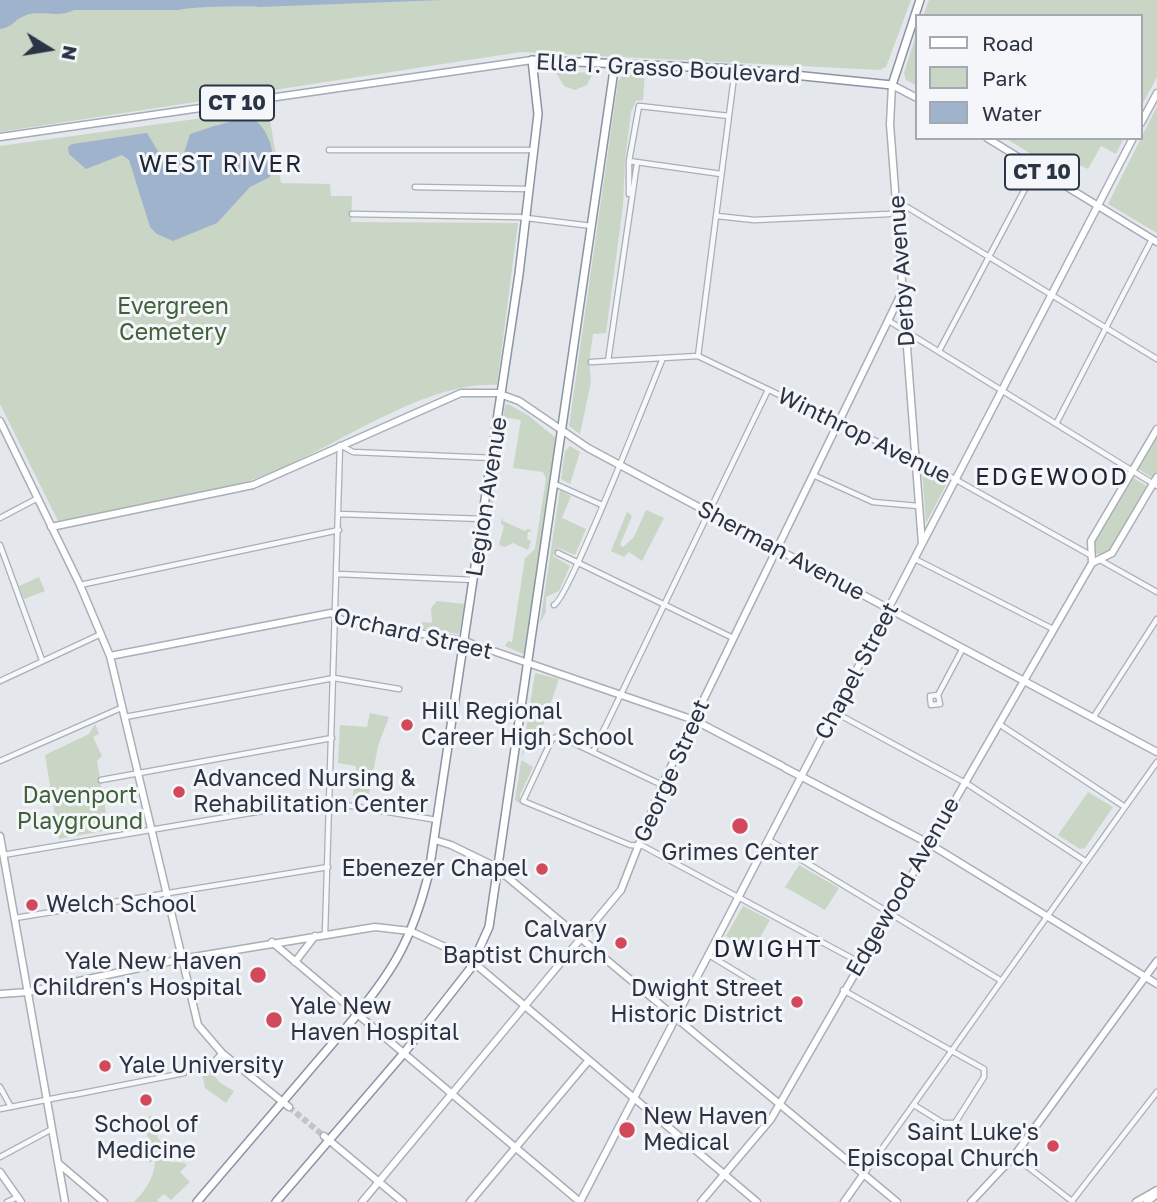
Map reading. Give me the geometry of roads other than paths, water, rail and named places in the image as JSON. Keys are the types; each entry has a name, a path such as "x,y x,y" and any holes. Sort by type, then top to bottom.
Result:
{"highway":[{"name":"Derby Avenue","path":"892,85 920,0"},
{"name":"Ella T. Grasso Boulevard","path":"533,60 735,69 892,85"},
{"name":"Legion Avenue","path":"197,1202 287,1105 390,975 425,888 435,841 503,395 534,150 538,102 533,60"},
{"path":"276,1202 327,1138 404,1054 474,964 489,927 615,63"}],"main road":[{"name":"Ella T. Grasso Boulevard","path":"0,137 533,60"},
{"name":"Ella T. Grasso Boulevard","path":"892,85 916,97"},
{"name":"Derby Avenue","path":"892,85 890,121 922,545"},
{"path":"1143,119 1157,93"},
{"name":"CT 10","path":"989,140 1154,240"},
{"name":"Chapel Street","path":"580,1202 1132,140"},
{"name":"George Street","path":"362,1202 621,890 662,785 903,290"},
{"name":"Sherman Avenue","path":"340,445 440,400 474,391 503,395 519,401 562,432 619,464 1157,752"},
{"path":"0,421 80,585 110,656 198,1025 222,1053 287,1105"},
{"path":"1156,482 1112,553 1102,561 1092,563 1091,541 1157,429"},
{"path":"51,527 253,485 340,445"},
{"name":"Edgewood Avenue","path":"701,1202 761,1133 1092,563"},
{"name":"Orchard Street","path":"110,656 331,613 337,617 464,641 694,720 928,843 1157,984"},
{"path":"0,841 65,1202"},
{"path":"435,841 451,845 499,870 897,1202"},
{"path":"0,994 28,992 272,942 374,927 410,930 457,951 474,964 757,1202"},
{"path":"295,962 316,936"},
{"path":"272,942 580,1202"},
{"path":"971,1202 1014,1156 1157,961"},
{"path":"470,1202 589,1060"},
{"path":"327,1138 403,1202"},
{"path":"58,1163 104,1202"},
{"path":"0,1172 20,1200"},
{"path":"844,1202 863,1175"},
{"path":"1136,1202 1157,1192"},
{"path":"1147,1202 1157,1192"}],"street":[{"path":"698,356 735,69"},
{"path":"629,205 629,162 639,106 729,117"},
{"path":"329,150 534,150"},
{"path":"629,162 721,174"},
{"path":"608,361 637,163"},
{"path":"939,351 1036,168"},
{"path":"415,187 529,189"},
{"path":"717,216 754,220 889,214 906,206 1157,359"},
{"path":"352,214 526,217 592,226"},
{"path":"1056,424 1154,240"},
{"path":"889,321 1132,471 1156,482"},
{"name":"Winthrop Avenue","path":"591,362 698,356 957,480 1157,592"},
{"path":"554,605 563,597 663,358"},
{"path":"593,752 768,390"},
{"path":"325,934 337,617 340,445 354,452 493,458"},
{"path":"813,474 873,502 918,506"},
{"path":"555,484 602,505"},
{"path":"0,518 38,498"},
{"path":"340,514 484,519"},
{"path":"80,585 339,530"},
{"path":"0,545 42,660"},
{"path":"558,553 733,638"},
{"path":"915,559 1053,629"},
{"path":"338,574 474,580"},
{"path":"1093,718 1157,619"},
{"path":"0,681 102,634"},
{"path":"937,695 963,648"},
{"path":"124,717 334,678 399,689"},
{"path":"0,761 121,708"},
{"path":"835,713 964,782 1085,861"},
{"path":"998,723 1125,807"},
{"path":"662,785 559,736 555,737 523,802 638,846 859,962"},
{"path":"101,780 332,737"},
{"path":"863,1175 1157,762"},
{"path":"3,855 330,800 438,820"},
{"path":"769,840 1000,980"},
{"path":"15,918 328,867"},
{"path":"709,955 755,983"},
{"path":"843,990 984,1069 984,1077 955,1123 943,1124 914,1105"},
{"path":"198,1070 208,1068 222,1053"},
{"path":"0,1109 184,1073"},
{"path":"0,1087 11,1107"},
{"path":"1014,1156 1073,1202 1157,1092"},
{"path":"0,1157 52,1129"},
{"path":"7,1202 20,1200"}],"water":[{"path":"0,0 443,0 179,10 74,10 61,14 30,14 0,29"},
{"path":"251,117 263,128 270,143 273,160 270,177 250,187 217,223 173,241 157,234 150,227 129,160 122,155 86,169 69,154 68,147 72,144 147,133 164,161 173,166 184,153 190,134"}],"tunnel":[{"path":"184,1073 198,1070"},
{"path":"289,1107 324,1136"}],"place":[{"name":"Hill Regional Career High School","path":"407,725"},
{"name":"Advanced Nursing & Rehabilitation Center","path":"179,792"},
{"name":"Grimes Center","path":"740,826"},
{"name":"Ebenezer Chapel","path":"542,869"},
{"name":"Welch School","path":"32,905"},
{"name":"Calvary Baptist Church","path":"621,943"},
{"name":"Yale New Haven Children's Hospital","path":"258,975"},
{"name":"Dwight Street Historic District","path":"797,1002"},
{"name":"Yale New Haven Hospital","path":"274,1020"},
{"name":"Yale University","path":"105,1066"},
{"name":"School of Medicine","path":"146,1100"},
{"name":"New Haven Medical","path":"627,1130"},
{"name":"Saint Luke's Episcopal Church","path":"1053,1146"}],"district":[{"name":"WEST RIVER","path":"221,164"},
{"name":"EDGEWOOD","path":"1052,477"},
{"name":"DWIGHT","path":"768,949"}],"park label":[{"name":"Evergreen Cemetery","path":"173,320"},
{"name":"Davenport Playground","path":"80,809"}]}
